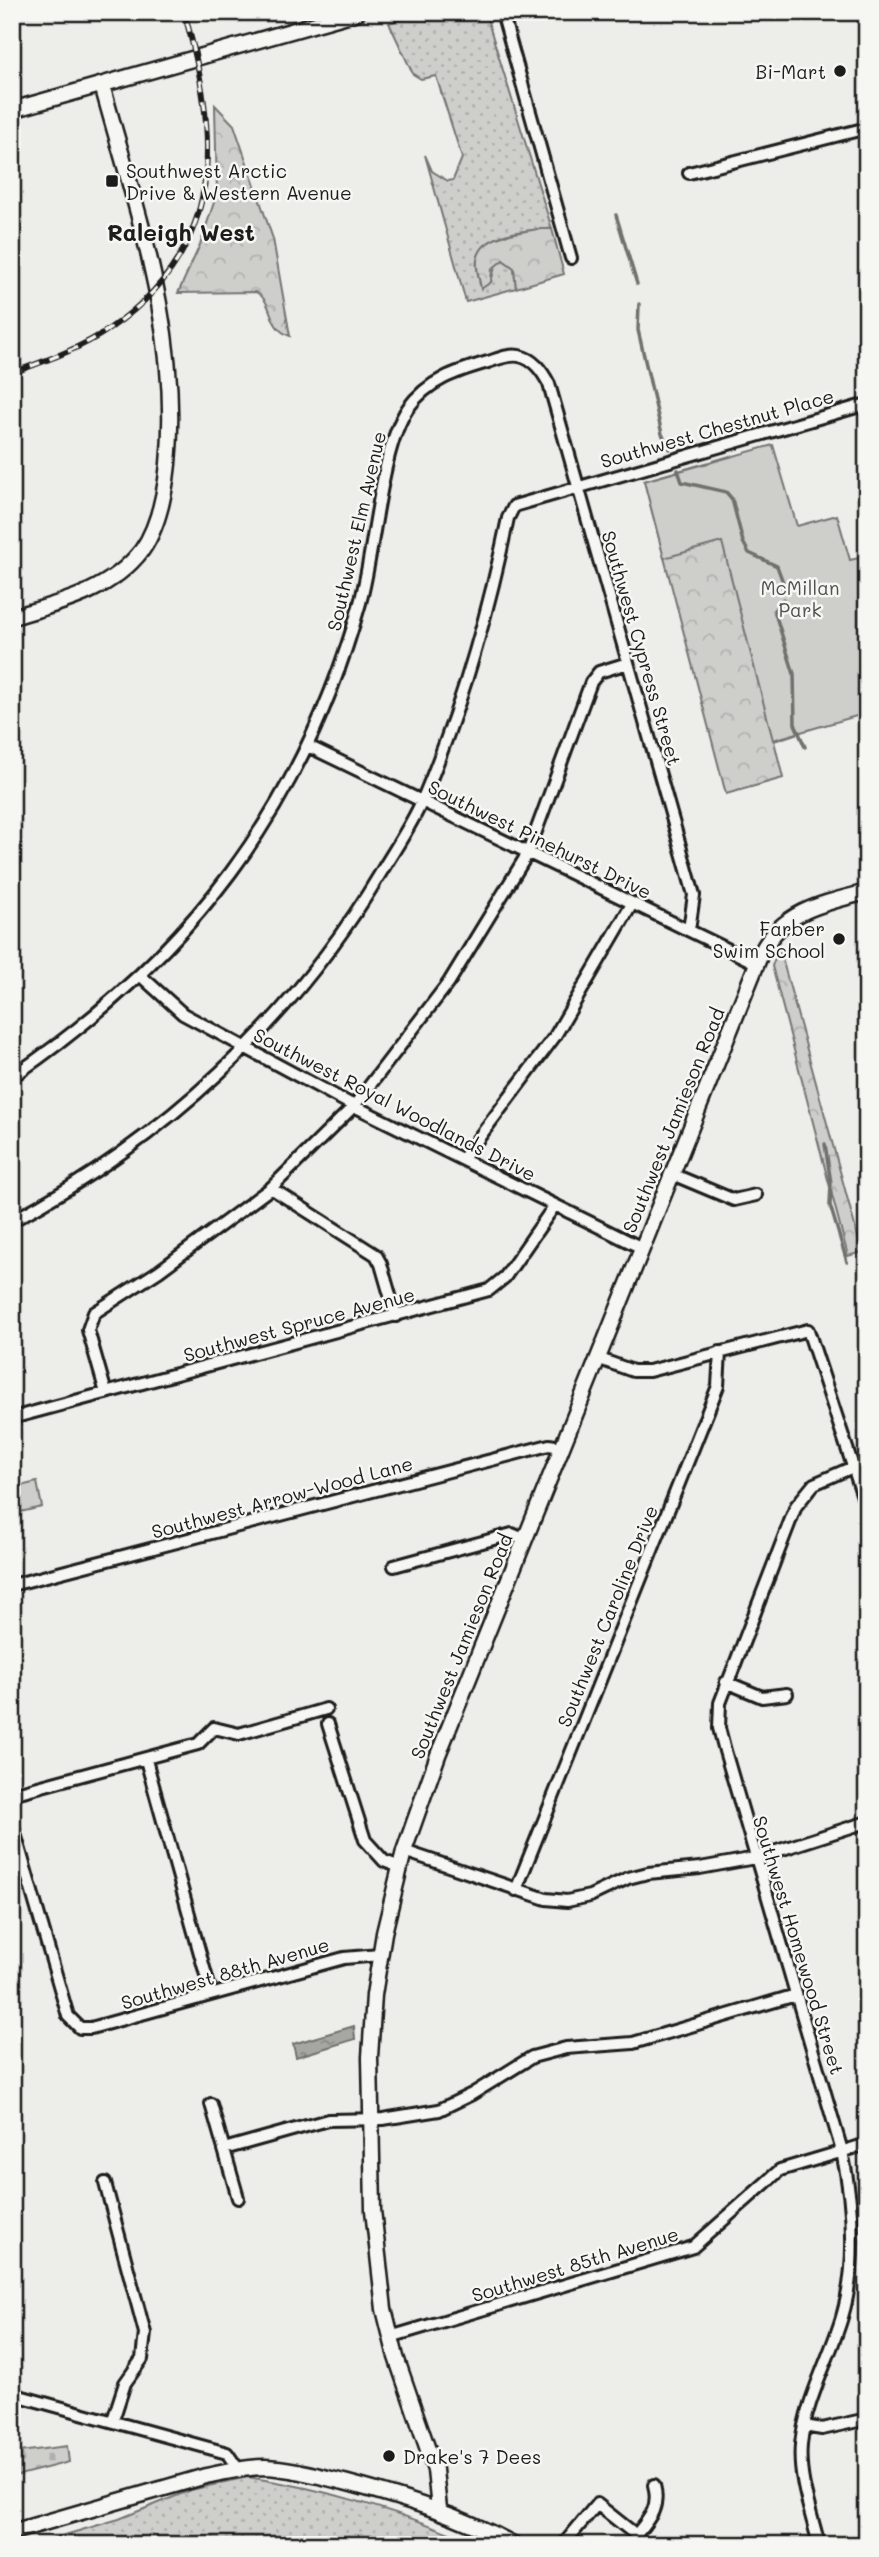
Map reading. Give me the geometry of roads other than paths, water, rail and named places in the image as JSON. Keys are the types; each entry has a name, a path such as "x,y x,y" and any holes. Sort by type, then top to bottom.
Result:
{"street":[{"path":"12,110 358,12"},
{"path":"502,12 570,258"},
{"path":"12,617 79,597 106,583 126,566 141,550 154,528 166,479 170,387 163,317 102,85"},
{"path":"689,173 867,128"},
{"name":"Southwest Elm Avenue","path":"12,1077 69,1039 141,976 179,936 235,867 275,808 308,746 355,624 373,548 391,446 408,409 430,386 453,372 511,356 532,362 545,377"},
{"name":"Southwest Cypress Street","path":"545,377 694,895 689,930"},
{"name":"Southwest Chestnut Place","path":"12,1221 83,1181 141,1141 196,1096 247,1048 284,1007 355,915 422,800 475,660 510,512 519,503 867,404"},
{"path":"106,1393 88,1330 94,1313 159,1270 271,1188 354,1106 449,982 528,853 591,682 599,672 628,663"},
{"name":"Southwest Pinehurst Drive","path":"308,746 756,963"},
{"name":"Southwest Jamieson Road","path":"439,2509 435,2470 390,2337 382,2297 373,2210 371,2036 380,1955 404,1851 438,1755 756,963 778,928 796,914 867,892"},
{"path":"463,1159 555,1036 632,904"},
{"name":"Southwest Royal Woodlands Drive","path":"141,976 183,1014 354,1106 642,1248"},
{"path":"672,1174 734,1200 756,1195"},
{"path":"271,1188 376,1255 396,1316"},
{"name":"Southwest Spruce Avenue","path":"12,1419 482,1293 499,1284 555,1205"},
{"path":"597,1358 633,1371 649,1371 808,1330 867,1509"},
{"name":"Southwest Caroline Drive","path":"516,1890 718,1386 720,1352"},
{"name":"Southwest Arrow-Wood Lane","path":"12,1585 549,1445 561,1447"},
{"name":"Southwest Homewood Street","path":"819,2545 802,2472 804,2426 847,2298 851,2225 842,2151 719,1728 720,1703 726,1682 796,1506 814,1484 853,1467"},
{"path":"394,1566 512,1534 524,1539"},
{"path":"726,1682 762,1697 787,1695"},
{"path":"12,1794 198,1744 214,1728 239,1734 326,1709"},
{"path":"328,1724 365,1840 384,1861 400,1867"},
{"path":"146,1760 211,1993"},
{"path":"404,1851 516,1890 546,1899 567,1901 590,1896 628,1878 755,1858 867,1822"},
{"name":"Southwest 88th Avenue","path":"12,1823 68,2016 80,2028 91,2028 344,1958 380,1955"},
{"path":"224,2149 328,2120 373,2120 439,2110 472,2094 532,2057 566,2048 633,2043 796,1995"},
{"path":"211,2104 238,2198"},
{"name":"Southwest 85th Avenue","path":"390,2337 693,2247 780,2170 867,2144"},
{"path":"105,2183 145,2333 142,2360 125,2383 113,2420"},
{"path":"12,2394 227,2453 235,2460 238,2469"},
{"path":"804,2426 821,2429 867,2419"},
{"path":"12,2532 238,2469 268,2467 303,2472 439,2509 515,2545"},
{"path":"563,2545 597,2504 636,2535 655,2511 654,2485"}],"water":[{"path":"354,2026 355,2039 296,2057 293,2044"}],"waterway":[{"path":"616,215 637,284"},
{"path":"639,304 638,330 662,434 670,449"},
{"path":"678,470 682,482 726,492 732,499 743,542 749,553 777,566 784,585"},
{"path":"783,599 774,610 794,674 795,724 805,747"},
{"path":"825,1144 831,1183 830,1205 847,1262"}],"railway":[{"path":"12,373 74,349 109,329 148,297 176,262 194,225 204,186 207,145 204,102 184,12"}],"place":[{"name":"Bi-Mart","path":"840,71"},
{"name":"Southwest Arctic Drive & Western Avenue","path":"112,181"},
{"name":"Farber Swim School","path":"839,939"},
{"name":"Drake's 7 Dees","path":"389,2456"}],"district":[{"name":"Raleigh West","path":"181,232"}],"park label":[{"name":"McMillan Park","path":"800,598"}]}
